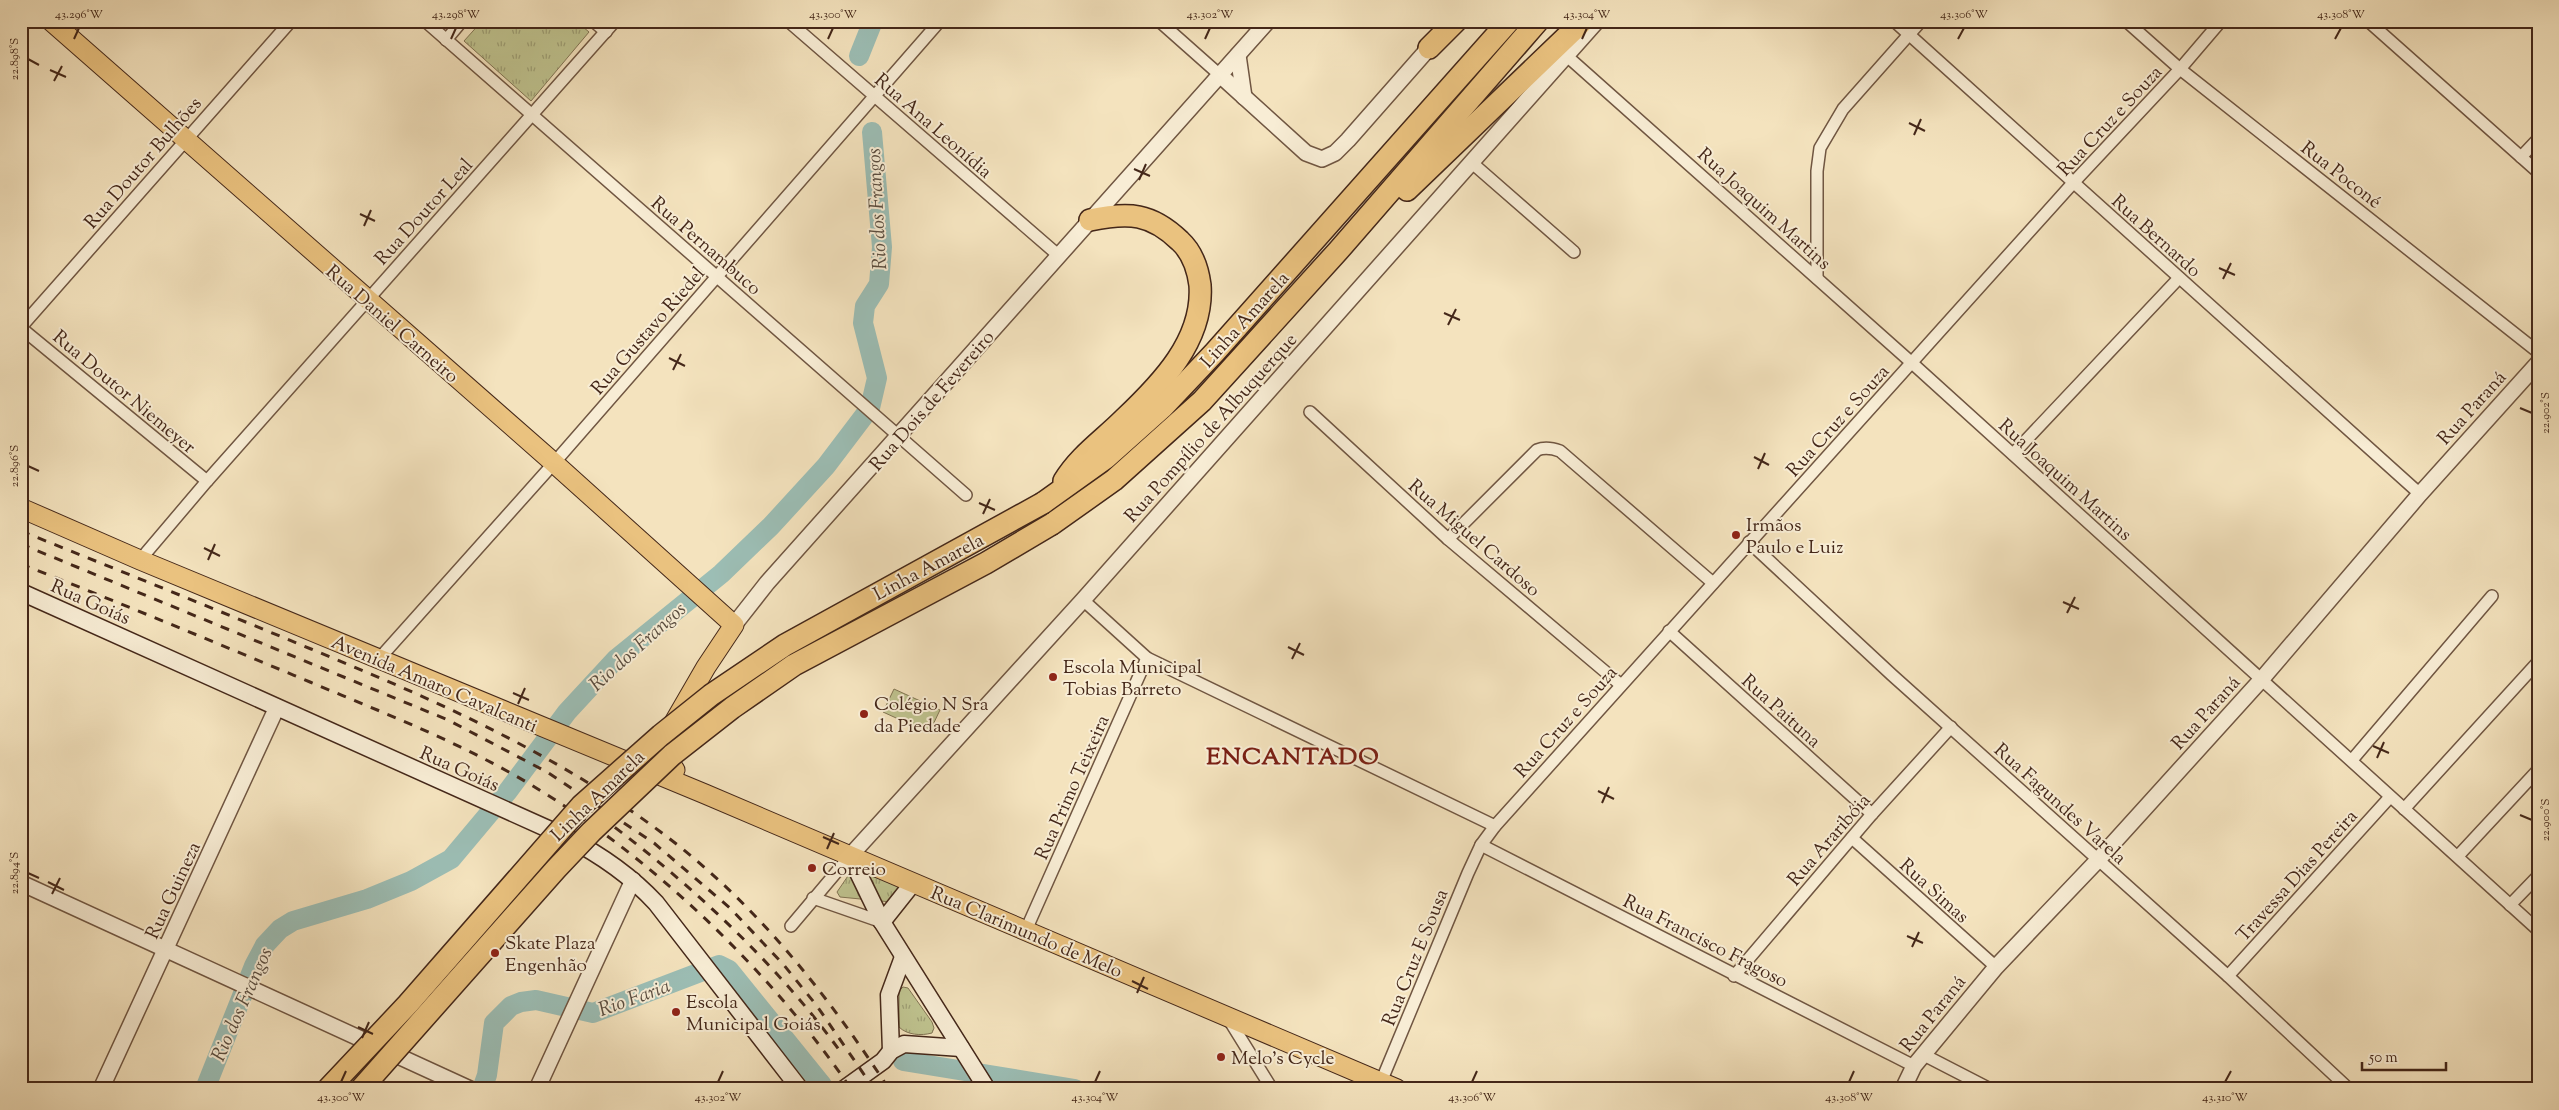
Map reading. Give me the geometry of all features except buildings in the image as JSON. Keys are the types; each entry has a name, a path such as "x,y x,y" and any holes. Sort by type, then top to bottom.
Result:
{"highway":[{"path":"1429,48 1456,21"},
{"name":"Linha Amarela","path":"328,1089 408,1004 582,805 661,735 711,696 785,645 1050,498 1106,458 1135,432 1215,352 1509,21"},
{"name":"Linha Amarela","path":"361,1089 591,832 646,778 699,734 794,665 986,562 1052,524 1114,480 1175,428 1202,402 1338,251 1538,21"},
{"path":"1338,251 1376,222 1583,21"},
{"path":"1050,498 1075,463 1124,419 1177,359 1191,337 1198,318 1201,297 1194,262 1184,245 1168,230 1143,217 1127,214 1090,220"},
{"path":"381,1089 410,1047 423,1020"}],"main road":[{"name":"Rua Daniel Carneiro","path":"51,21 554,463 734,625"},
{"name":"Avenida Amaro Cavalcanti","path":"21,508 378,660 705,794 850,856"},
{"name":"Rua Goiás","path":"21,592 589,848 633,880 656,903 800,1089"},
{"name":"Rua Dois de Fevereiro","path":"662,743 706,667 734,625"},
{"path":"552,732 626,751 642,751 662,743 668,764 705,794"},
{"name":"Rua Clarimundo de Melo","path":"850,856 1389,1086"},
{"path":"850,856 882,922 984,1085"},
{"path":"882,922 913,883"},
{"path":"891,1051 889,995 903,956"},
{"path":"844,1089 883,1062 891,1051 898,1046 910,1043 960,1048"}],"street":[{"name":"Rua Doutor Bulhões","path":"21,328 185,139 291,21"},
{"name":"Rua Pernambuco","path":"425,21 898,438 966,495"},
{"path":"446,40 462,21"},
{"path":"593,21 606,32"},
{"name":"Rua Doutor Leal","path":"140,560 207,481 533,116 615,21"},
{"name":"Rua Ana Leonídia","path":"788,21 1058,255"},
{"name":"Rua Gustavo Riedel","path":"378,660 554,463 940,21"},
{"path":"1159,21 1311,156 1322,159 1335,153 1429,48 1449,21"},
{"name":"Rua Dois de Fevereiro","path":"734,625 767,583 1268,21"},
{"name":"Rua Pompílio de Albuquerque","path":"850,856 1083,600 1471,162 1568,57 1597,21"},
{"name":"Rua Bernardo","path":"1894,21 2420,494"},
{"path":"1817,278 1817,172 1820,148 1843,110 1921,21"},
{"name":"Rua Poconé","path":"2126,21 2180,69 2538,352"},
{"name":"Rua Cruz e Souza","path":"1481,845 1495,826 1621,684 2073,183 2180,69 2221,21"},
{"path":"2368,21 2538,172"},
{"path":"1238,55 1244,97"},
{"name":"Rua Joaquim Martins","path":"1568,57 1912,362 2538,930"},
{"path":"2521,157 2538,139"},
{"path":"1471,162 1574,252"},
{"path":"2013,454 2178,278"},
{"name":"Rua Doutor Niemeyer","path":"21,328 207,481"},
{"name":"Rua Paraná","path":"1903,1089 1919,1061 1996,968 2098,861 2261,680 2420,494 2535,371"},
{"name":"Rua Miguel Cardoso","path":"1310,412 1448,539 1621,684"},
{"path":"1448,539 1537,450 1542,448 1560,451 1713,583"},
{"name":"Rua Fagundes Varela","path":"1749,542 1885,669 1951,726 2098,861 2228,976 2349,1089"},
{"path":"2352,760 2492,596"},
{"path":"1083,600 1147,658 1495,826"},
{"name":"Rua Paituna","path":"1669,631 1872,814"},
{"name":"Rua Primo Teixeira","path":"1026,930 1147,658"},
{"path":"2404,810 2538,662"},
{"name":"Rua Guineza","path":"101,1089 277,707"},
{"name":"Rua Araribóia","path":"1734,976 1872,814 1951,726"},
{"path":"2458,856 2538,770"},
{"name":"Travessa Dias Pereira","path":"2228,976 2390,797"},
{"name":"Rua Simas","path":"1852,838 1996,968"},
{"name":"Rua Francisco Fragoso","path":"1481,845 1734,976 1919,1061 1990,1089"},
{"name":"Rua Cruz E Sousa","path":"1389,1086 1453,906 1481,845"},
{"path":"791,926 850,856"},
{"path":"2510,905 2538,876"},
{"path":"537,1089 633,880"},
{"path":"21,882 467,1088"},
{"path":"813,898 882,922"},
{"path":"1228,1018 1272,1089"}],"green space":[{"path":"482,21 576,21 589,32 531,101 464,41"},
{"path":"894,689 940,710 929,733 883,712"},
{"path":"852,870 871,871 900,884 900,888 891,902 840,897 837,892"},
{"path":"903,987 908,988 932,1022 934,1028 932,1033 914,1034 906,1032 899,1027 899,991"}],"waterway":[{"name":"Rio dos Frangos","path":"859,56 873,21"},
{"name":"Rio dos Frangos","path":"205,1089 254,966 265,945 280,929 293,921 367,899 411,881 451,859 508,791 567,712 616,659 721,574 771,526 826,466 870,408 877,378 863,323 865,306 879,284 882,247 872,132"},
{"name":"Rio Faria","path":"482,1089 487,1075 494,1023 511,1006 521,1002 536,1000 593,1013 719,965 729,970 822,1085"},
{"name":"Rio Faria","path":"903,1061 1075,1089"}],"railway":[{"path":"21,531 404,688 539,754 582,779 666,836 731,891 760,921 815,985 889,1089"},
{"path":"21,544 448,720 547,772 654,843 730,908 783,964 817,1006 874,1089"},
{"path":"21,564 166,622 448,741 502,768 574,812 619,845 706,919 784,1002 851,1089"},
{"path":"586,806 656,860 724,920 787,985 842,1054"}],"place":[{"name":"Irmãos Paulo e Luiz","path":"1736,535"},
{"name":"Escola Municipal Tobias Barreto","path":"1053,677"},
{"name":"Colégio N Sra da Piedade","path":"864,714"},
{"name":"Correio","path":"812,868"},
{"name":"Skate Plaza Engenhão","path":"495,953"},
{"name":"Escola Municipal Goiás","path":"676,1012"},
{"name":"Melo's Cycle","path":"1221,1057"}],"district":[{"name":"ENCANTADO","path":"1293,756"}]}
